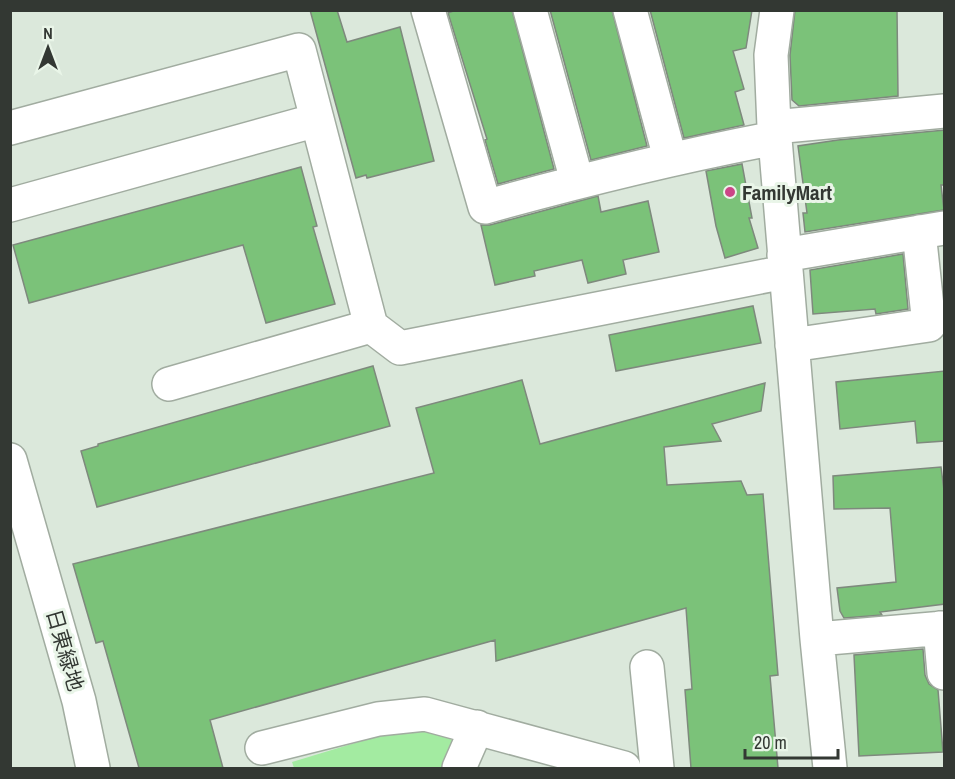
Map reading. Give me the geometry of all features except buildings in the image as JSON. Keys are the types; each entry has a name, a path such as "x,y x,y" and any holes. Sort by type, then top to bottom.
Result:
{"street":[{"path":"428,10 485,207 577,181 774,132 945,111"},
{"path":"530,10 577,181"},
{"path":"630,10 670,158"},
{"path":"777,10 771,55 774,132 830,768"},
{"path":"10,128 299,50 371,326 400,348 932,230 934,265 929,325 792,345"},
{"path":"10,205 317,120"},
{"path":"169,384 371,326"},
{"name":"日東緑地","path":"10,460 79,701 93,768"},
{"path":"817,639 942,628 945,673"},
{"path":"646,667 657,768"},
{"path":"262,748 378,719 425,714 624,768"},
{"path":"459,768 477,727"}],"green space":[{"path":"415,730 439,733 460,748 451,768 294,768 292,762 378,736"}],"place":[{"name":"FamilyMart","path":"730,192"}]}
